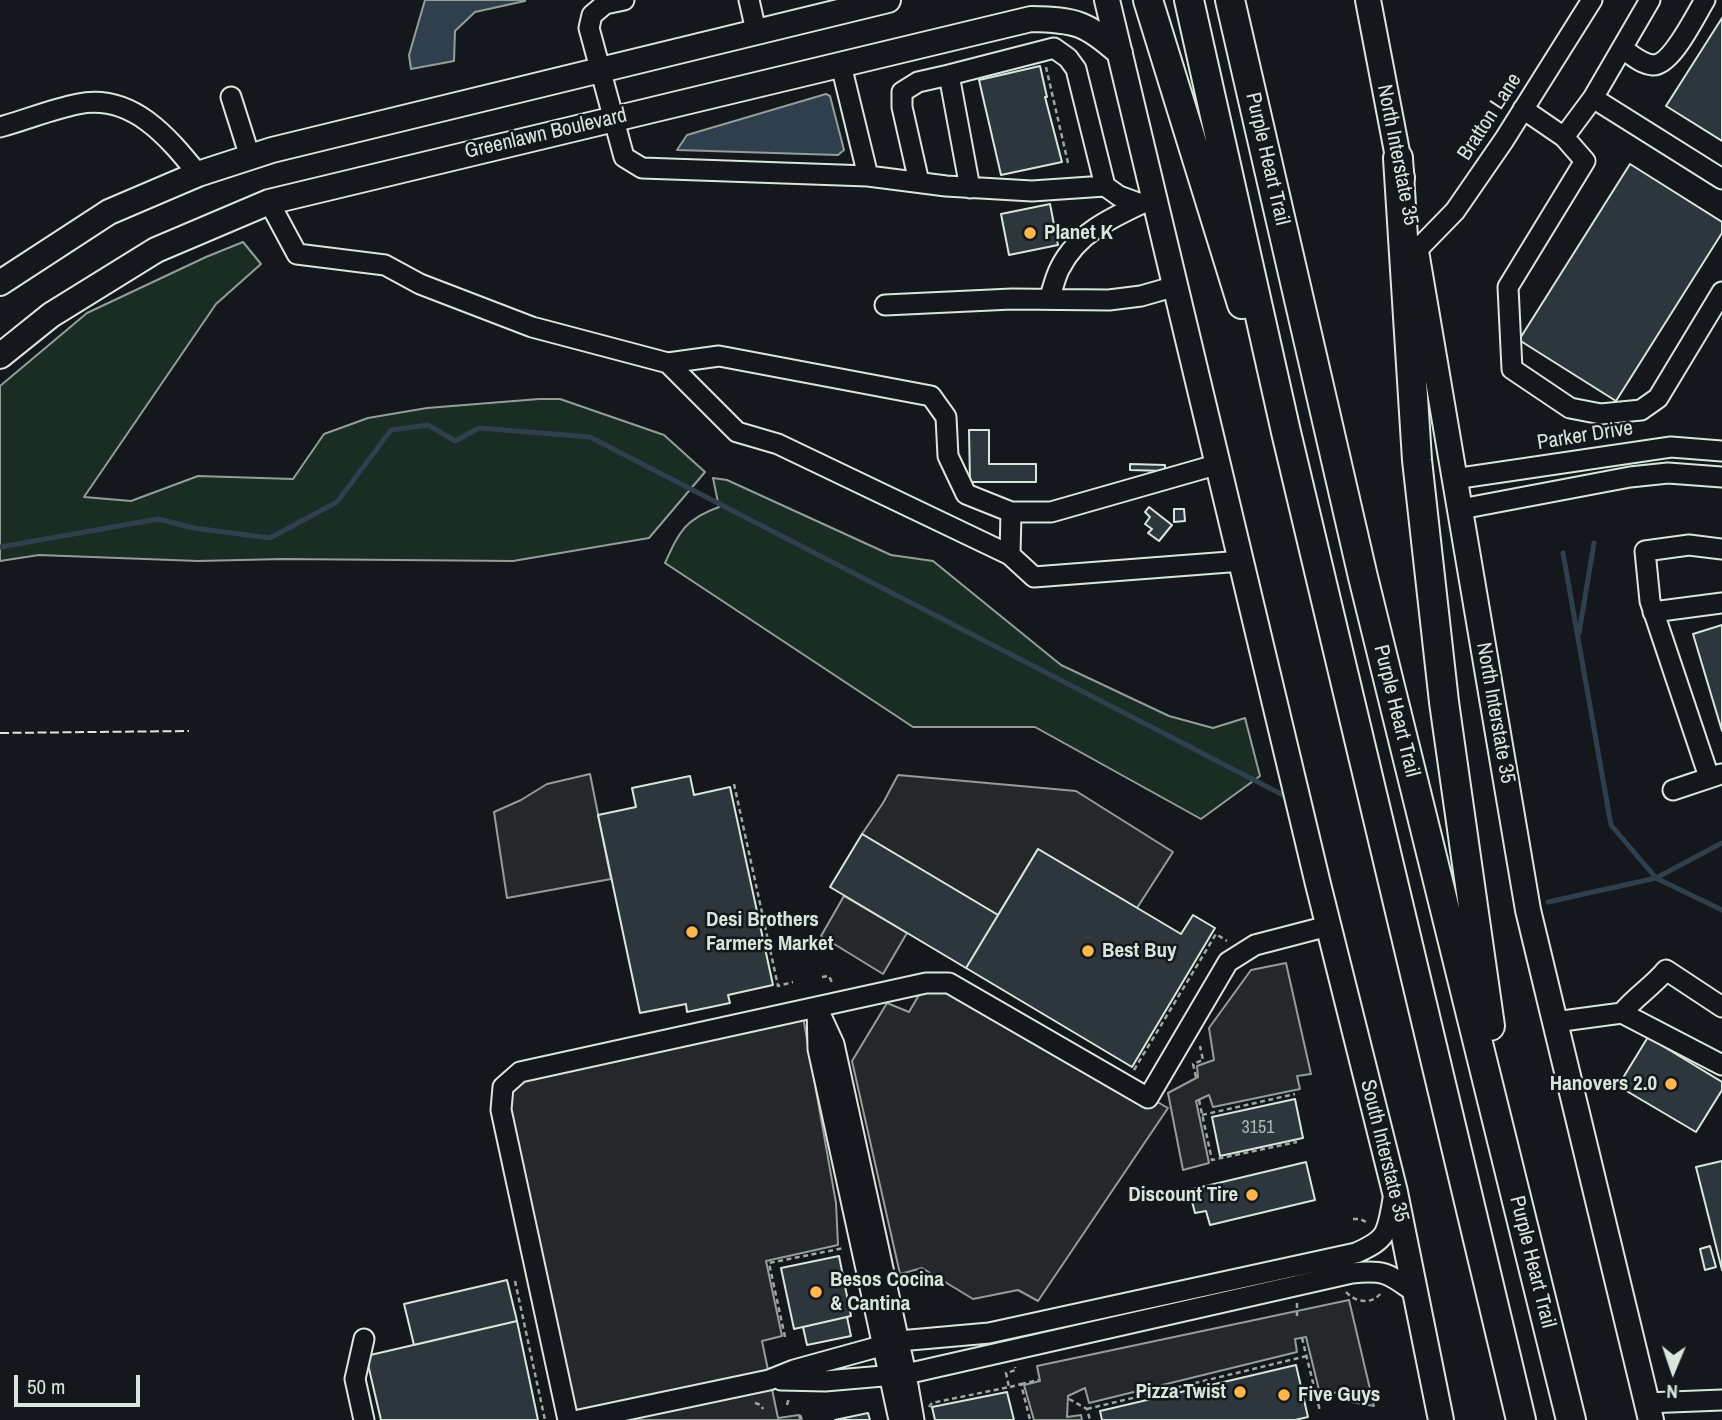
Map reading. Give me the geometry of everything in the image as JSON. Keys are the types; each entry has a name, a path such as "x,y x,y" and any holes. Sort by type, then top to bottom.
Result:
{"highway":[{"path":"1149,0 1231,272 1286,432"},
{"name":"Purple Heart Trail","path":"1189,0 1286,432 1521,1420"},
{"name":"Purple Heart Trail","path":"1230,0 1363,577 1571,1420"},
{"path":"1398,158 1420,486 1444,702 1512,1181"}],"main road":[{"path":"4,276 109,212 198,174 250,157 888,0"},
{"path":"1107,0 1120,53 1148,201 1176,286 1242,561"},
{"name":"North Interstate 35","path":"1368,0 1416,251 1528,910 1648,1412"},
{"name":"Greenlawn Boulevard","path":"0,356 51,315 156,250 269,202 1031,19 1067,20 1095,31 1120,53"},
{"name":"South Interstate 35","path":"1242,561 1328,926 1395,1192 1441,1420"}],"street":[{"path":"624,0 605,4 592,15 589,28 624,157 642,168 868,176 970,188 1032,191 1105,186 1119,196 1148,201"},
{"path":"749,0 756,31"},
{"name":"Bratton Lane","path":"1416,251 1455,211 1592,0"},
{"path":"1564,137 1593,98 1650,0"},
{"path":"1623,49 1642,62 1652,65 1662,63 1672,54 1705,0"},
{"path":"919,182 902,107 902,92 918,82 1054,48 1068,58 1076,69 1105,186"},
{"path":"841,65 868,176"},
{"path":"948,75 970,188"},
{"path":"231,97 250,157"},
{"path":"1593,98 1722,179"},
{"path":"0,127 82,103 113,103 150,121 198,174"},
{"path":"1523,109 1564,137 1585,161 1508,286 1512,369 1570,408 1601,414 1641,410 1658,398 1722,292"},
{"path":"1049,299 1060,268 1079,241 1109,218 1148,201"},
{"path":"269,202 297,254 385,265 420,284 532,327 668,363 719,356 931,396 946,417 948,456 966,494 1011,512 1051,512 1219,464"},
{"path":"885,305 1049,299 1109,300 1141,296 1176,286"},
{"path":"668,363 737,432 778,444 1010,555 1034,577 1242,561"},
{"name":"Parker Drive","path":"1454,479 1671,447 1722,451"},
{"path":"1461,509 1630,477 1668,473 1722,477"},
{"path":"1010,555 1011,512"},
{"path":"1673,790 1716,775 1653,612 1645,551 1689,545 1722,549"},
{"path":"1653,612 1722,603"},
{"path":"568,1420 501,1110 503,1087 520,1072 926,983 949,983 1148,1098 1228,962 1255,945 1328,926"},
{"path":"1622,1013 1631,1002 1654,985 1666,970 1722,1007"},
{"path":"817,1007 834,1044 897,1375 899,1420"},
{"path":"1555,1022 1622,1013 1722,1065"},
{"path":"579,1420 769,1380 794,1370 891,1344 989,1334 1356,1253 1377,1244 1388,1228 1395,1192"},
{"path":"769,1380 825,1381 897,1375 1352,1273 1387,1272 1417,1294"},
{"path":"364,1339 355,1379 364,1420"},
{"path":"897,1375 921,1415"},
{"path":"1648,1412 1722,1400"}],"path":[{"path":"1046,66 1069,163"},
{"path":"734,784 778,986 793,982"},
{"path":"1130,1075 1216,934 1230,943"},
{"path":"1196,1042 1203,1060 1193,1063 1196,1077"},
{"path":"1202,1115 1295,1094"},
{"path":"1199,1100 1212,1160 1297,1142"},
{"path":"1353,1219 1365,1221 1373,1228"},
{"path":"785,1337 769,1263 850,1247"},
{"path":"516,1281 545,1420"},
{"path":"1341,1287 1351,1298 1363,1302 1377,1298 1384,1289"},
{"path":"1302,1338 1320,1411"},
{"path":"1069,1399 1087,1409 1307,1356"},
{"path":"1009,1387 1006,1373 1016,1370 1014,1359"},
{"path":"921,1415 932,1403 1039,1380"},
{"path":"1021,1384 1030,1420"},
{"path":"1087,1409 1090,1420"}],"green space":[{"path":"243,242 261,264 216,304 84,497 131,501 198,476 293,479 324,434 368,418 427,408 539,399 560,399 664,435 705,472 649,538 513,561 198,561 39,555 0,561 0,386 87,313"},
{"path":"713,478 727,480 891,555 933,561 1061,665 1169,716 1213,728 1245,718 1260,776 1201,819 1035,727 913,727 665,563 684,528 698,516 719,507"}],"shaded area":[{"path":"590,774 611,879 507,898 494,812 547,784"},
{"path":"898,775 1076,791 1173,852 1137,908 1038,849 998,915 862,834"},
{"path":"844,896 907,933 883,974 821,936"},
{"path":"1286,963 1311,1074 1297,1076 1300,1089 1213,1107 1209,1095 1196,1101 1209,1163 1183,1170 1168,1093 1198,1077 1197,1066 1214,1060 1209,1028 1251,970"},
{"path":"926,983 949,983 1168,1108 1038,1301 1018,1290 973,1299 922,1268 900,1274 852,1061 887,1003 909,1012"},
{"path":"802,1011 836,1203 838,1245 766,1261 782,1336 762,1341 778,1418 799,1415 800,1420 568,1420 503,1087 520,1072"},
{"path":"1349,1300 1374,1406 1346,1401 1343,1392 1320,1394 1306,1337 1295,1339 1297,1352 1089,1403 1085,1388 1068,1396 1067,1417 1081,1415 1082,1420 1034,1420 1024,1385 1040,1381 1037,1366"}],"water":[{"path":"425,0 525,1 475,12 455,31 454,61 411,69 409,55"},
{"path":"826,94 830,96 844,150 838,155 677,150 687,135"}],"building":[{"path":"1722,18 1722,141 1666,106"},
{"path":"1040,66 1062,162 1001,175 979,80"},
{"path":"1630,164 1722,222 1722,233 1616,401 1519,340"},
{"name":"Planet K","path":"1050,204 1058,245 1009,255 1001,214"},
{"path":"969,430 989,430 989,464 1036,464 1036,482 970,482"},
{"path":"1130,464 1165,465 1165,471 1130,470"},
{"path":"1149,507 1172,525 1159,541 1148,533 1152,529 1145,524 1150,517 1145,512"},
{"path":"1174,509 1184,509 1185,521 1174,522"},
{"path":"1722,625 1722,731 1693,634"},
{"name":"Desi Brothers Farmers Market","path":"690,776 694,795 730,787 773,985 728,995 730,1003 687,1012 686,1004 640,1013 598,815 636,807 632,788"},
{"path":"862,834 998,915 966,968 830,887"},
{"name":"Best Buy","path":"1038,849 1181,934 1193,915 1215,928 1132,1067 966,968"},
{"name":"Hanovers 2.0","path":"1648,1037 1722,1082 1722,1090 1696,1132 1618,1086"},
{"path":"1295,1099 1303,1138 1220,1156 1212,1117"},
{"path":"1722,1161 1722,1270 1696,1167"},
{"name":"Discount Tire","path":"1306,1162 1315,1200 1210,1225 1206,1211 1195,1213 1189,1190"},
{"path":"1710,1246 1716,1267 1705,1270 1700,1249"},
{"name":"Besos Cocina & Cantina","path":"839,1256 851,1316 794,1329 781,1268"},
{"path":"507,1280 517,1321 414,1345 404,1304"},
{"path":"847,1317 851,1336 807,1345 803,1327"},
{"path":"517,1321 538,1420 381,1420 366,1356"},
{"path":"1296,1365 1308,1417 1295,1420 1102,1420 1100,1411"},
{"path":"1007,1392 1014,1420 935,1420 932,1407"},
{"path":"868,1413 870,1420 835,1420"}],"waterway":[{"path":"0,547 158,519 194,528 270,538 337,502 391,430 428,425 455,441 479,428 590,437 1285,796"},
{"path":"1579,633 1594,543"},
{"path":"1563,553 1611,825 1656,878 1722,843"},
{"path":"1548,902 1656,878 1722,910"}],"fence":[{"path":"0,733 189,731"}],"place":[{"name":"Planet K","path":"1030,233"},
{"name":"Desi Brothers Farmers Market","path":"692,932"},
{"name":"Best Buy","path":"1088,951"},
{"name":"Hanovers 2.0","path":"1671,1084"},
{"name":"Discount Tire","path":"1252,1195"},
{"name":"Besos Cocina & Cantina","path":"816,1292"},
{"name":"Pizza Twist","path":"1240,1392"},
{"name":"Five Guys","path":"1284,1395"}]}
